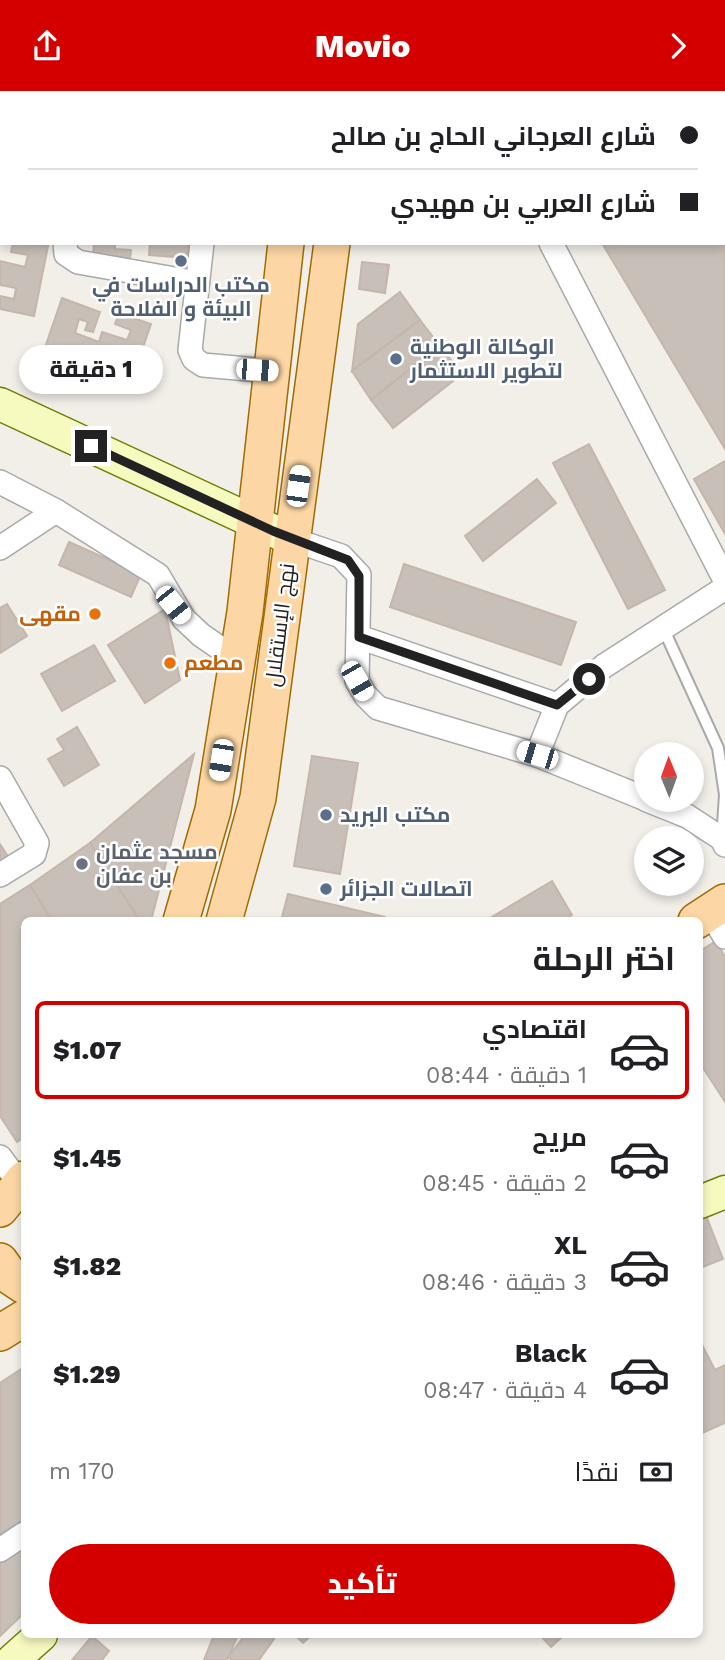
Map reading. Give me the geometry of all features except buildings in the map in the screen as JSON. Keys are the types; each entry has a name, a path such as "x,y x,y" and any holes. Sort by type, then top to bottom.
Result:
{"main road":[{"name":"نهج الإستقلال","path":"182,917 213,810 255,523 286,245"},
{"name":"نهج الإستقلال","path":"225,917 258,798 332,245"},
{"path":"0,1261 12,1278 21,1284"},
{"path":"0,1333 21,1320"}],"street":[{"path":"65,245 66,254 78,262 197,283"},
{"path":"202,245 190,350 194,359 203,365 271,371"},
{"path":"552,245 725,580"},
{"path":"0,404 255,523 341,556 354,567 359,576 357,681 366,696 379,708 537,755 634,794"},
{"path":"0,482 56,511 158,575 184,619 201,635 236,659"},
{"path":"0,548 56,511"},
{"path":"537,755 557,705 604,666 664,630 725,588"},
{"path":"359,637 557,705"},
{"path":"0,778 37,843 34,854 0,875"},
{"path":"677,812 723,842"},
{"path":"703,1201 725,1192"},
{"path":"0,1550 21,1536"},
{"path":"13,1660 38,1638"}],"lane":[{"path":"664,630 718,748 725,795 723,842"}],"place":[{"name":"مكتب الدراسات في البيئة و الفلاحة","path":"181,261"},
{"name":"الوكالة الوطنية لتطوير الاستثمار","path":"396,359"},
{"name":"مقهى","path":"95,614"},
{"name":"مطعم","path":"170,663"},
{"name":"مكتب البريد","path":"326,815"},
{"name":"مسجد عثمان بن عفان","path":"82,864"},
{"name":"اتصالات الجزائر","path":"326,889"}],"route":[{"path":"91,446 291,539 348,560 359,576 359,637 557,705 589,679"}]}
